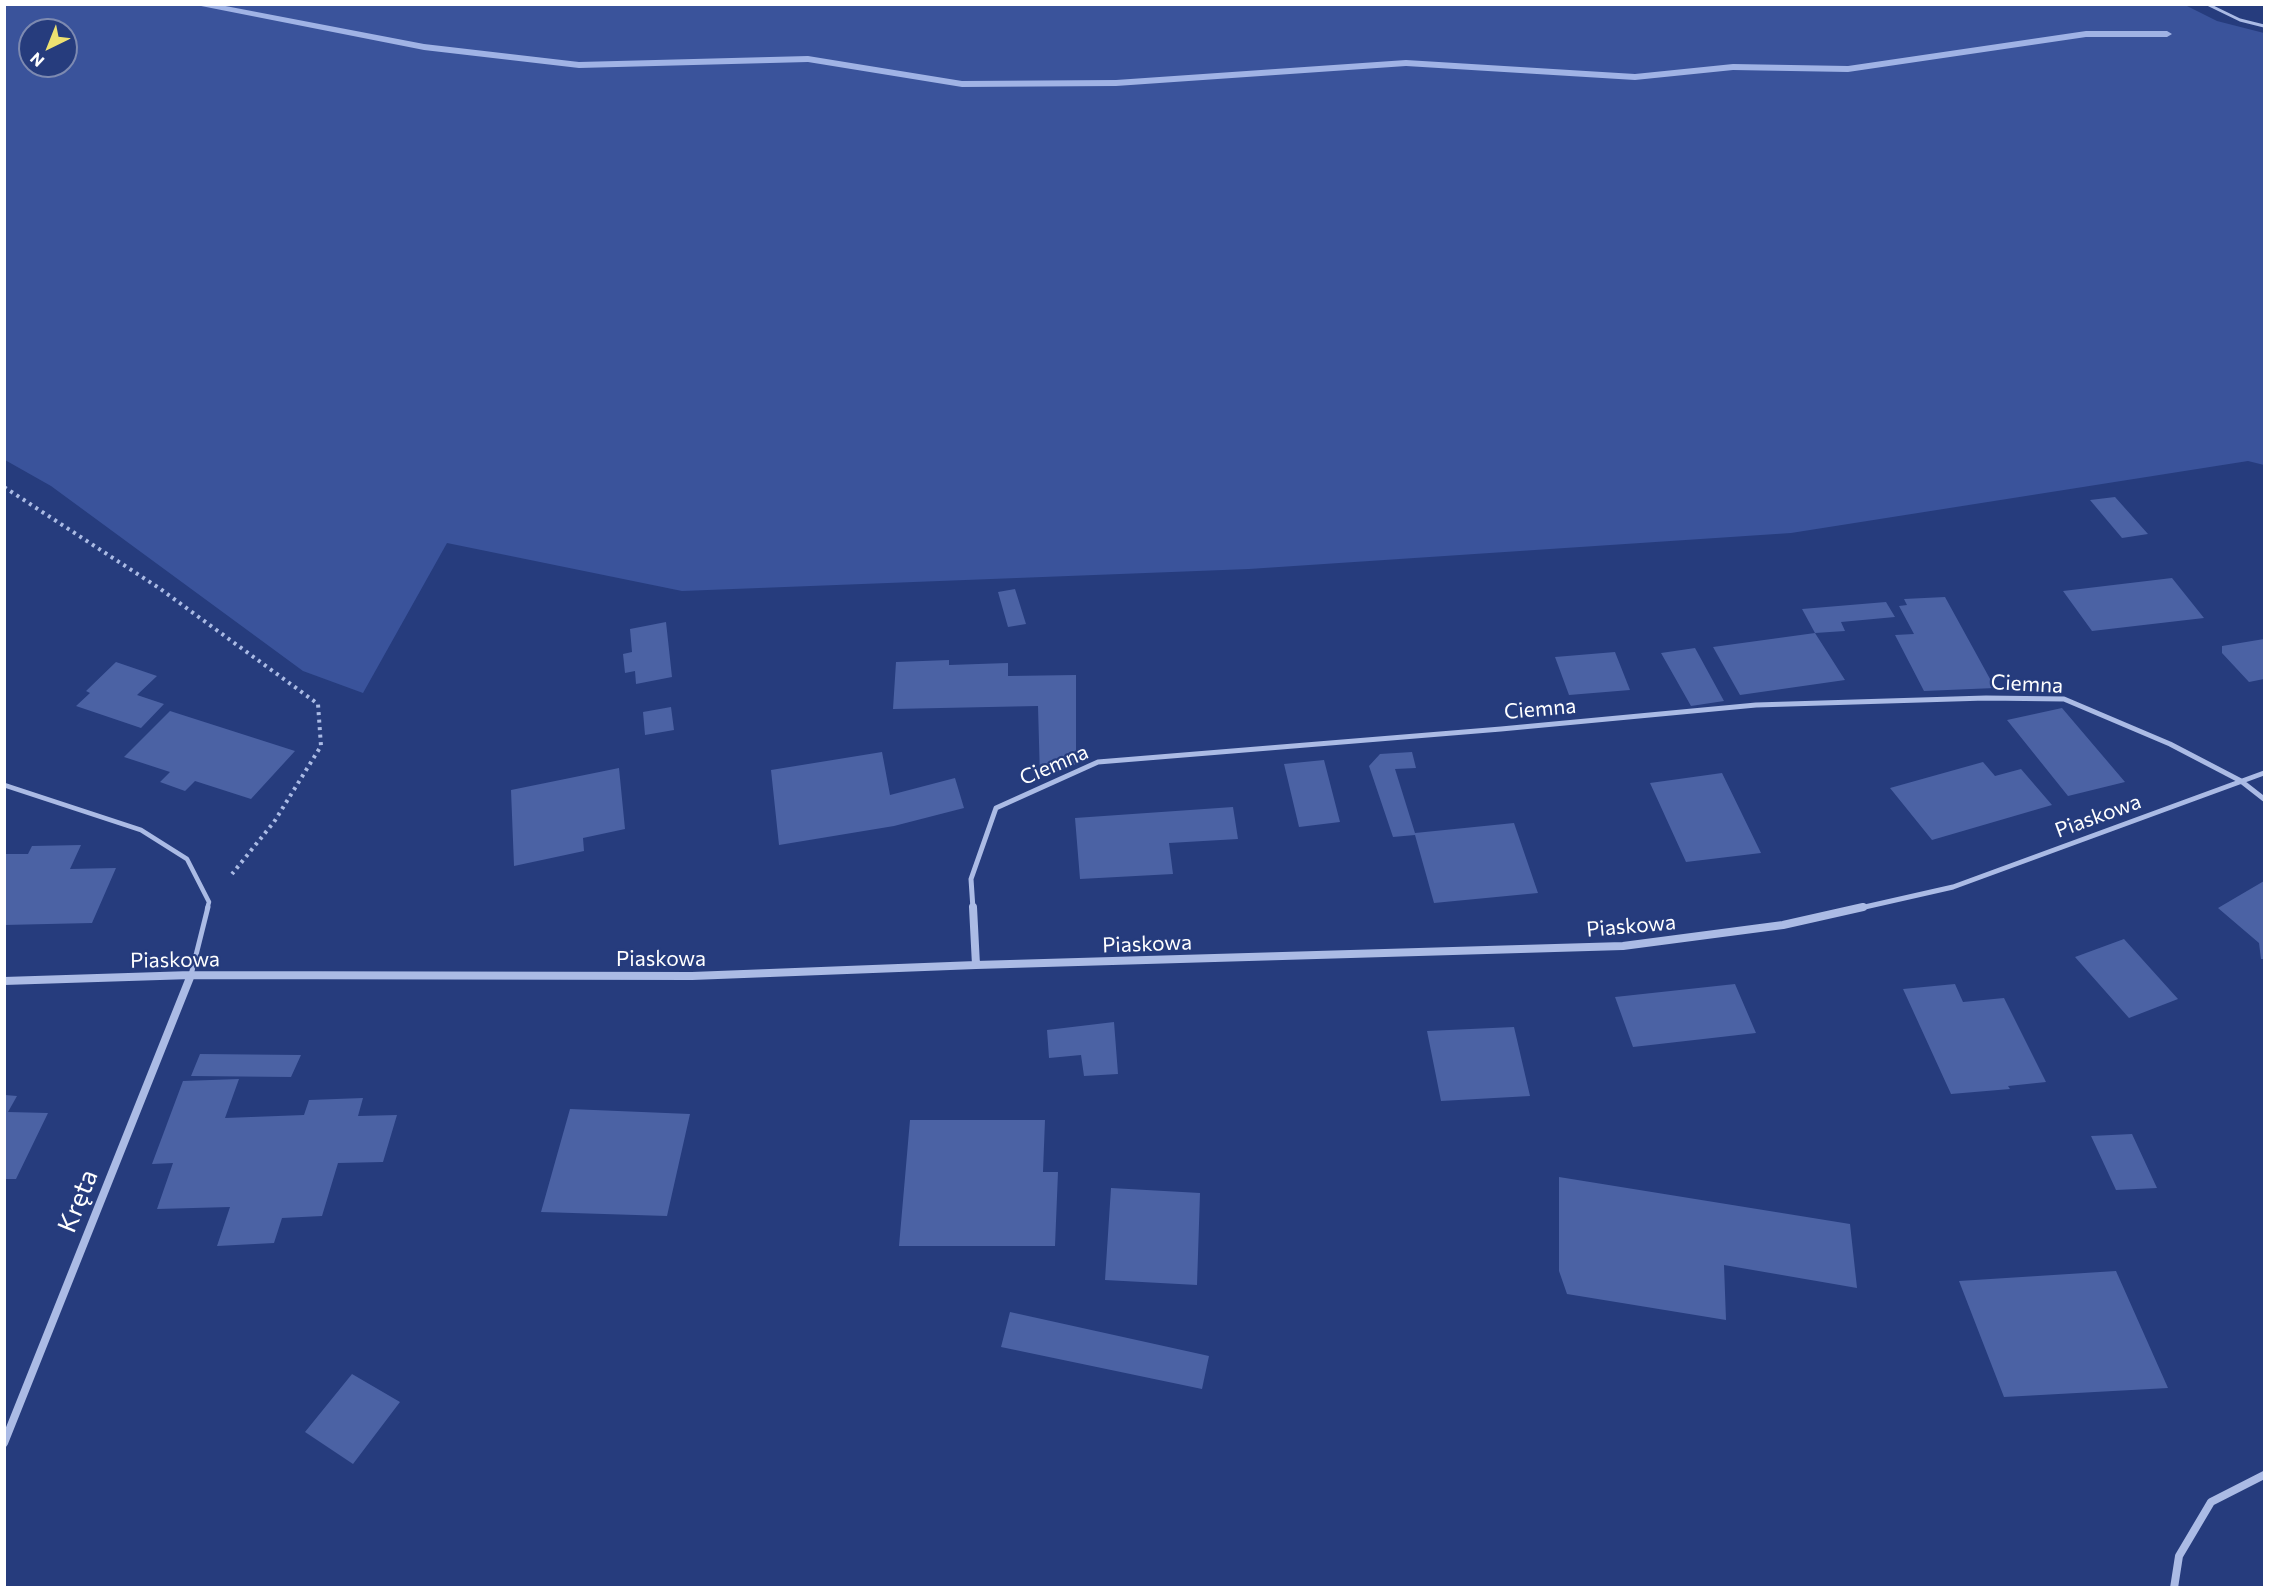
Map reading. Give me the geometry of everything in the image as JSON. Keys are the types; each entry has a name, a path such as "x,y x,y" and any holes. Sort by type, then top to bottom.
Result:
{"street":[{"name":"Ciemna","path":"976,965 971,879 996,808 1098,762 1489,730 1756,705 1997,698 2064,699 2170,744 2241,781 2265,799"},
{"name":"Piaskowa","path":"4,981 191,975 692,976 976,965 1623,946 1783,925 1953,887 2265,773"},
{"name":"Kręta","path":"4,1443 191,975"},
{"path":"2174,1587 2179,1556 2211,1503 2265,1475"}],"lane":[{"path":"2207,4 2240,20 2265,26"},
{"path":"4,784 141,830 187,859 209,902 191,975"}],"path":[{"path":"4,487 159,588 318,704 321,746 274,822 209,902"}],"shaded area":[{"path":"4,5 2185,5 2217,21 2264,33 2264,465 2248,461 1791,533 1249,569 682,591 447,543 363,693 303,671 51,486 5,460"}],"building":[{"path":"2115,497 2148,534 2122,538 2090,500"},
{"path":"2172,578 2204,618 2092,631 2063,591"},
{"path":"1015,589 1026,624 1008,627 998,592"},
{"path":"1945,597 1995,688 1924,691 1895,635 1914,634 1899,606 1907,605 1904,599"},
{"path":"1886,602 1895,617 1841,622 1845,631 1815,633 1802,609"},
{"path":"666,622 672,677 636,684 635,671 625,673 623,654 632,652 630,629"},
{"path":"1815,633 1845,680 1740,695 1713,647"},
{"path":"2264,639 2264,679 2249,682 2222,653 2222,646"},
{"path":"1695,648 1724,701 1691,706 1661,653"},
{"path":"1615,652 1630,690 1569,695 1555,657"},
{"path":"949,660 949,665 1008,663 1008,676 1076,675 1076,764 1040,778 1038,706 893,709 896,662"},
{"path":"116,662 157,676 137,695 164,704 141,728 76,706 90,693 86,691"},
{"path":"671,707 674,730 645,735 643,712"},
{"path":"2062,708 2125,782 2068,796 2007,720"},
{"path":"170,711 295,751 251,799 195,781 185,791 160,782 170,772 124,757"},
{"path":"882,752 890,795 955,778 964,808 894,826 779,845 771,770"},
{"path":"1412,752 1416,768 1395,769 1415,833 1514,823 1538,893 1434,903 1415,835 1393,837 1369,766 1380,754"},
{"path":"1324,760 1340,822 1299,827 1284,764"},
{"path":"1983,762 1995,776 2021,769 2052,805 1932,840 1890,788"},
{"path":"619,768 625,829 583,838 584,851 514,866 511,790"},
{"path":"1722,773 1761,853 1686,862 1650,783"},
{"path":"1233,807 1238,839 1169,843 1173,874 1080,879 1075,818"},
{"path":"81,845 70,869 116,868 92,923 4,925 4,854 28,854 32,846"},
{"path":"2264,881 2264,959 2261,959 2259,943 2218,908"},
{"path":"2124,939 2178,999 2129,1018 2075,957"},
{"path":"1735,984 1756,1033 1633,1047 1615,997"},
{"path":"1955,984 1963,1002 2004,998 2046,1082 2008,1086 2010,1089 1951,1094 1903,989"},
{"path":"1114,1022 1118,1074 1084,1076 1081,1055 1049,1058 1047,1030"},
{"path":"1514,1027 1530,1096 1441,1101 1427,1031"},
{"path":"200,1054 301,1055 291,1077 191,1076"},
{"path":"239,1079 225,1118 304,1115 309,1100 363,1098 358,1116 397,1115 383,1162 338,1163 322,1216 282,1218 274,1243 217,1246 230,1207 157,1209 173,1163 152,1164 183,1081"},
{"path":"5,1095 17,1096 8,1112 48,1113 16,1179 5,1179"},
{"path":"570,1109 690,1114 667,1216 541,1212"},
{"path":"910,1120 1045,1120 1043,1172 1058,1172 1055,1246 899,1246"},
{"path":"2132,1134 2157,1188 2116,1190 2091,1136"},
{"path":"1559,1177 1850,1224 1857,1288 1724,1265 1726,1320 1567,1294 1559,1271"},
{"path":"1111,1188 1200,1193 1197,1285 1105,1280"},
{"path":"2116,1271 2168,1388 2004,1397 1959,1281"},
{"path":"1010,1312 1209,1356 1202,1389 1001,1347"},
{"path":"352,1374 400,1402 353,1464 305,1432"}],"waterway":[{"path":"196,4 424,47 579,65 808,59 962,84 1116,83 1406,63 1635,77 1733,67 1848,69 2086,34 2167,34"}]}
